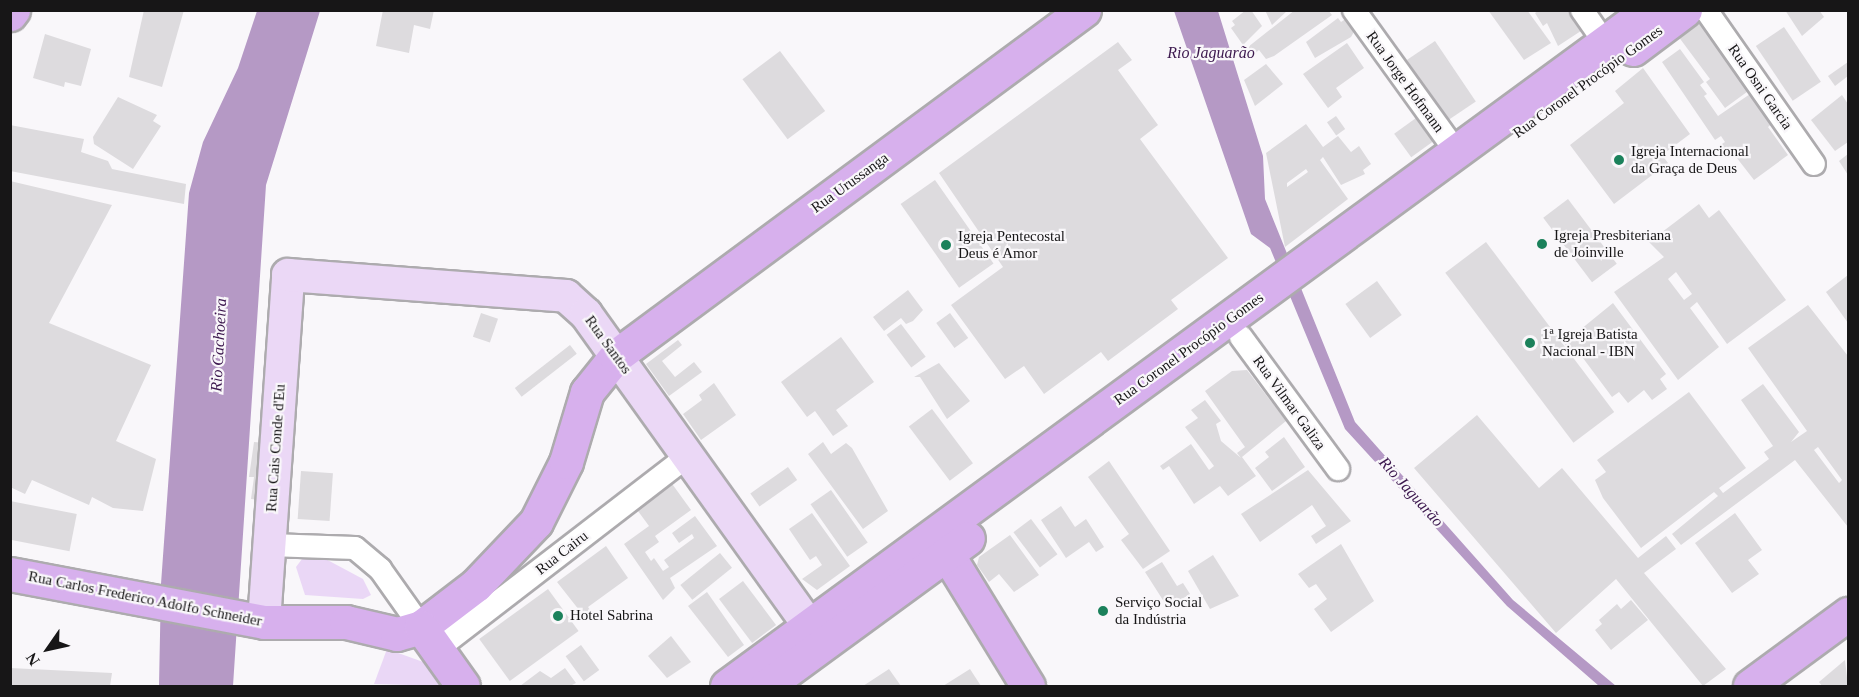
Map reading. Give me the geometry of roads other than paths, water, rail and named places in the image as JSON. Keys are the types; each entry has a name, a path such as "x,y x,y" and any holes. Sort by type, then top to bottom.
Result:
{"main road":[{"name":"Rua Urussanga","path":"429,638 536,522 566,462 587,392 616,356 1084,10"},
{"name":"Rua Coronel Procópio Gomes","path":"1313,272 1457,153 1649,10"},
{"name":"Rua Coronel Procópio Gomes","path":"727,687 809,626 1685,10"},
{"name":"Rua Coronel Procópio Gomes","path":"766,687 1241,337 1276,299"},
{"path":"947,554 1028,687"},
{"name":"Rua Carlos Frederico Adolfo Schneider","path":"10,574 257,621 346,622 397,634 429,638"},
{"path":"1750,687 1848,614"},
{"path":"429,638 464,687"}],"street":[{"name":"Rua Jorge Hofmann","path":"1353,10 1457,153"},
{"path":"1582,10 1605,43"},
{"name":"Rua Osni Garcia","path":"1706,10 1814,164"},
{"name":"Rua Santos","path":"288,275 552,291 577,304 809,626"},
{"name":"Rua Cais Conde d'Eu","path":"257,621 270,545 288,275"},
{"name":"Rua Vilmar Galiza","path":"1241,337 1338,470"},
{"name":"Rua Cairu","path":"429,638 688,456"},
{"path":"270,545 355,548 380,568 429,638"}],"water":[{"name":"Rio Cachoeira","path":"257,11 320,11 266,185 233,686 159,686 161,584 189,193 203,142 238,68"},
{"name":"Rio Jaguarão","path":"1174,11 1218,11 1263,156 1265,199 1355,422 1513,600 1616,686 1599,686 1507,606 1345,429 1270,248 1251,234"}],"place":[{"name":"Igreja Internacional da Graça de Deus","path":"1619,160"},
{"name":"Igreja Presbiteriana de Joinville","path":"1542,244"},
{"name":"Igreja Pentecostal Deus é Amor","path":"946,245"},
{"name":"1ª Igreja Batista Nacional - IBN","path":"1530,343"},
{"name":"Serviço Social da Indústria","path":"1103,611"},
{"name":"Hotel Sabrina","path":"558,616"}]}
